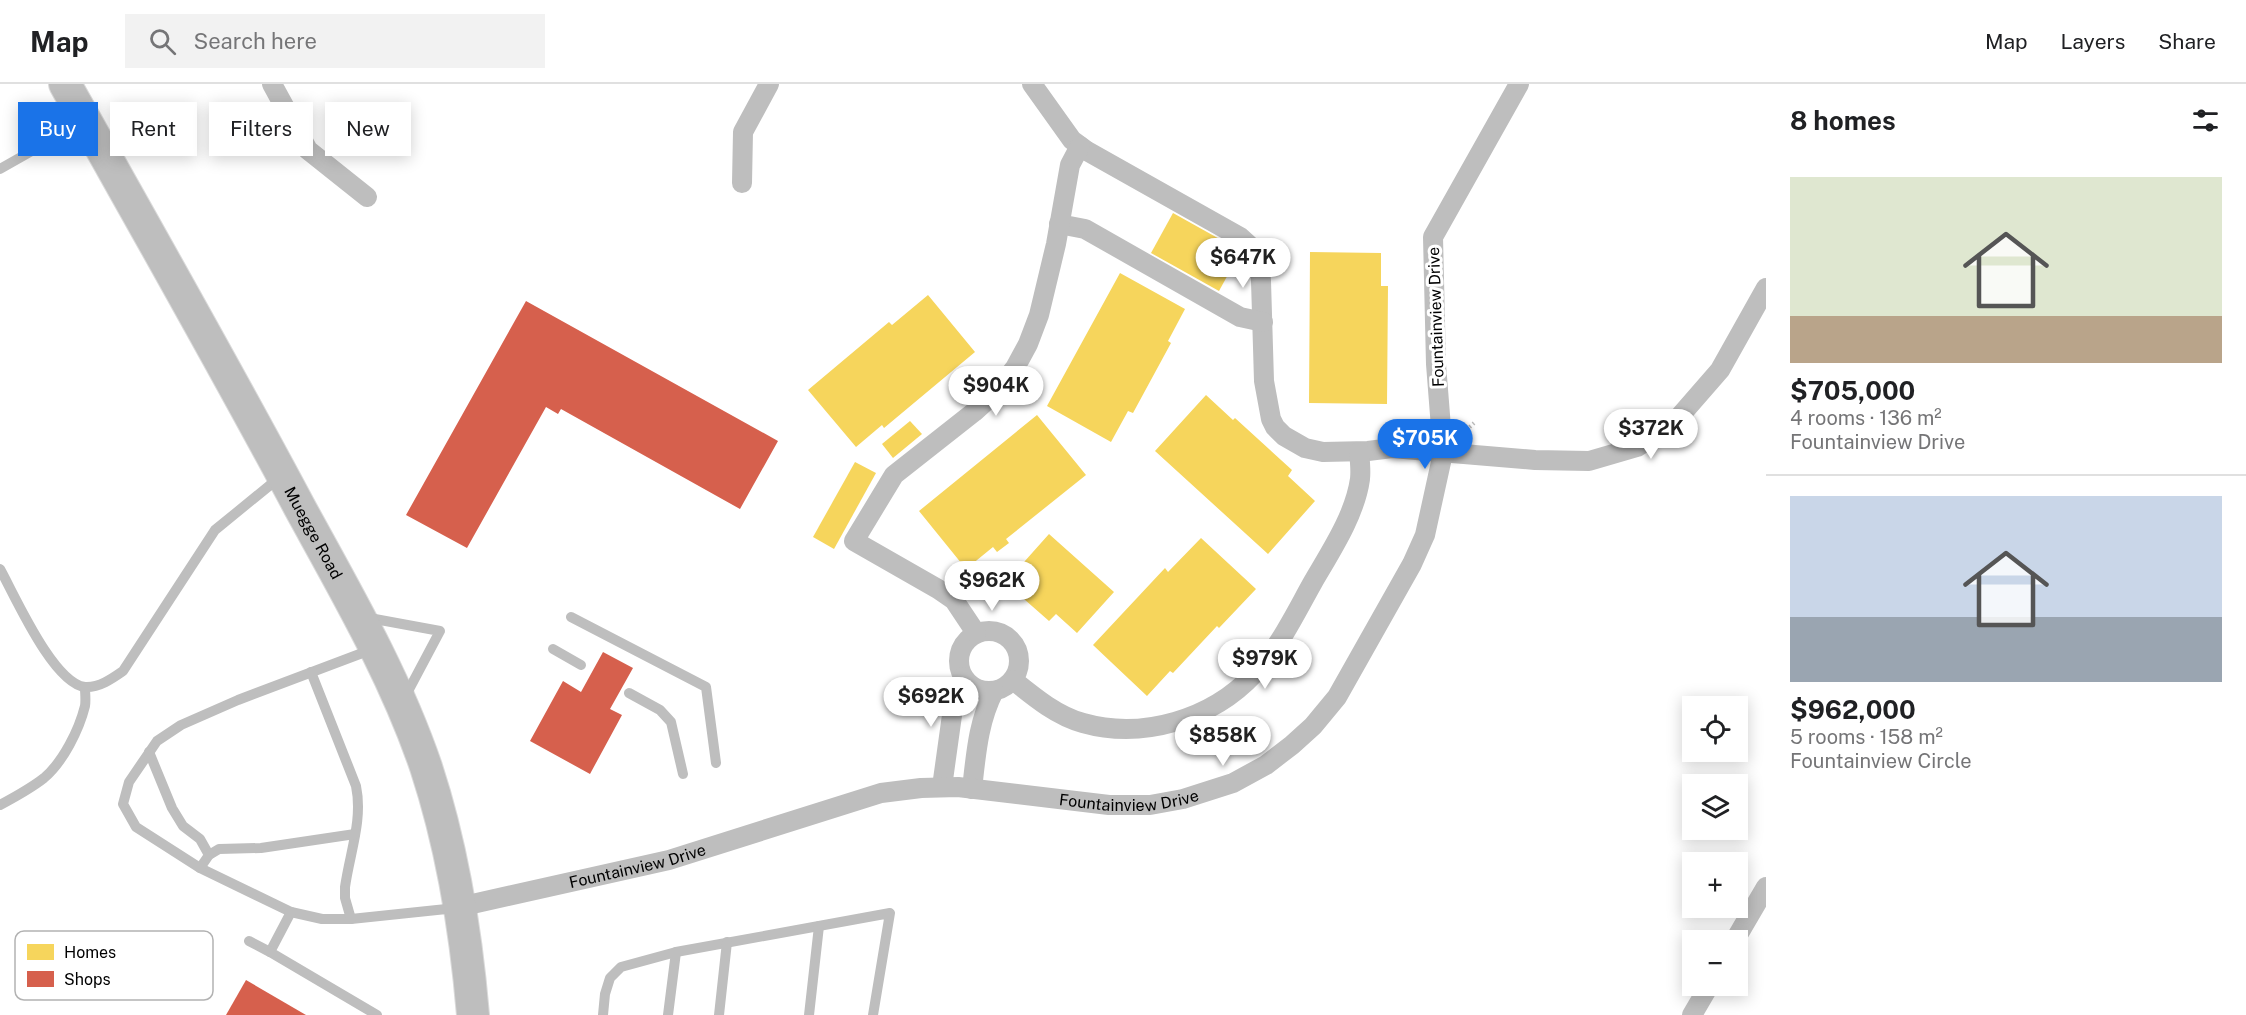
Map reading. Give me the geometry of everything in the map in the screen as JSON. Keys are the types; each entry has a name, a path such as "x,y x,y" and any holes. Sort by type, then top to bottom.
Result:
{"main road":[{"name":"Muegge Road","path":"65,84 76,102"},
{"name":"Muegge Road","path":"98,142 283,475 375,649 401,706 426,768 446,843 469,969 473,1015"}],"street":[{"path":"272,84 308,150 367,197"},
{"path":"742,183 743,132 769,84"},
{"path":"1032,84 1072,140 1080,146 1240,237 1251,247 1258,259 1266,398 1269,413 1275,427 1284,436 1305,448 1323,452 1359,452 1392,448 1535,460 1589,461 1637,447 1673,424 1720,370 1766,288"},
{"name":"Fountainview Drive","path":"459,907 669,860 881,793 942,787 1109,805 1150,805 1183,799 1211,792 1233,783 1266,765 1292,745 1313,726 1337,697 1412,564 1425,535 1443,453 1436,364 1433,237 1519,84"},
{"path":"976,633 954,600 854,541 894,475 974,412 996,392 1015,368 1028,344 1039,315 1070,165 1080,146"},
{"path":"1059,224 1085,229 1240,317 1263,322"},
{"path":"1013,680 1057,712 1082,723 1109,728 1138,729 1165,725 1194,716 1219,703 1254,675 1285,633 1328,555 1357,493 1361,477 1359,452"},
{"path":"998,632 1005,635 1015,645 1019,660 1017,674 1002,689 987,692 973,688 963,677 959,656 965,643 976,633 998,632"},
{"path":"942,787 953,708 963,677"},
{"path":"972,789 981,722 994,691"},
{"path":"1741,930 1766,887"},
{"path":"1692,1015 1703,996"}],"lane":[{"path":"0,169 23,156"},
{"path":"0,569 47,656 70,680 85,687 108,682 123,671 215,530 283,475"},
{"path":"358,616 440,630 401,706"},
{"path":"570,616 706,687 716,763"},
{"path":"375,649 237,700 181,725 157,741 129,782 123,804 136,827 200,868 291,912 322,919 351,919 459,907"},
{"path":"553,649 581,665"},
{"path":"311,672 356,786 359,815 345,887 345,898 351,919"},
{"path":"0,805 45,777 59,760 75,732 86,704 85,687"},
{"path":"629,693 660,710 671,722 684,774"},
{"path":"149,752 172,808 183,825 200,839 209,855"},
{"path":"200,868 209,855 219,849 261,848 355,834"},
{"path":"270,952 291,912"},
{"path":"603,1015 605,994 610,978 621,967 676,952 890,912 873,1015"},
{"path":"808,1015 819,926"},
{"path":"249,941 377,1015"},
{"path":"719,1015 727,942"},
{"path":"668,1015 676,952"}],"building: Homes":[{"path":"1173,213 1241,251 1219,291 1151,253"},
{"path":"1310,252 1381,253 1381,286 1388,286 1387,404 1309,403"},
{"path":"1120,273 1185,309 1168,341 1171,343 1133,413 1128,411 1111,442 1047,406"},
{"path":"928,295 975,352 884,428 882,425 856,447 808,390 889,322 892,325"},
{"path":"1206,395 1292,470 1288,476 1315,501 1268,554 1155,451"},
{"path":"1037,415 1086,475 1006,539 1009,543 997,552 993,547 966,569 919,511"},
{"path":"910,421 922,434 893,458 882,444"},
{"path":"855,462 876,473 834,549 813,537"},
{"path":"1049,534 1114,592 1077,633 1056,614 1049,621 1015,591 1025,581 1015,572"},
{"path":"1201,538 1256,589 1219,628 1217,626 1173,673 1170,671 1147,696 1093,645 1165,568 1168,572"}],"building: Shops":[{"path":"526,301 778,441 740,509 561,409 558,414 546,407 467,548 406,515"},
{"path":"603,652 633,668 610,709 622,715 590,774 530,741 563,681 581,692"},
{"path":"246,980 306,1015 226,1015"}]}
